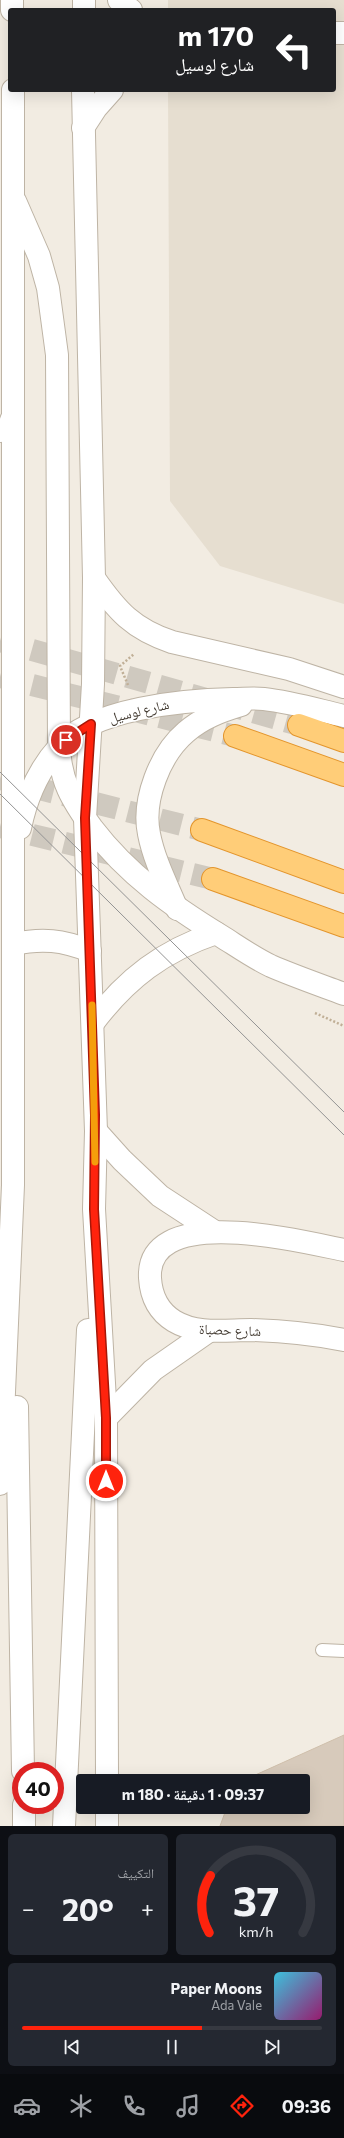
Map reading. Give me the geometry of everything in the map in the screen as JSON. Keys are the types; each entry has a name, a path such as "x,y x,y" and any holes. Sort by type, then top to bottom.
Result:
{"highway":[{"path":"298,725 344,741"},
{"path":"235,736 344,775"},
{"path":"202,830 344,882"},
{"path":"213,879 344,926"}],"street":[{"path":"120,0 129,8"},
{"path":"12,92 13,403 7,861 13,890 13,1185 23,1762"},
{"path":"64,1826 94,1209 96,1130 85,818 91,724 94,578 83,92"},
{"path":"83,128 96,108 110,92"},
{"path":"12,194 39,256 48,288 57,355 59,746 60,766 66,787 75,804 105,844 127,868 151,890 216,933 270,965 344,994"},
{"path":"94,578 122,615 137,627 154,636 172,642 289,669 344,687"},
{"path":"177,908 160,869 149,833 149,796 162,761 186,732 218,712 263,699"},
{"name":"شارع لوسيل","path":"7,861 31,792 44,767 59,746 74,733 91,724 119,714 178,702 263,699 344,716"},
{"path":"93,1023 108,1004 143,970 178,948 216,933"},
{"path":"13,944 32,940 53,940 72,944 90,951"},
{"path":"96,1130 122,1160 160,1196 215,1232"},
{"path":"0,1484 13,1185"},
{"path":"94,1209 106,1418 107,1774"},
{"name":"شارع حصباة","path":"344,1250 284,1238 215,1232 175,1238 157,1252 150,1270 151,1291 159,1308 173,1321 192,1328 208,1331 252,1330 324,1336 344,1340"},
{"path":"106,1418 153,1370 208,1331"},
{"path":"24,1814 24,1826"},
{"path":"107,1814 107,1826"}],"lane":[{"path":"0,436 13,403"},
{"path":"322,1650 344,1651"}],"shaded area":[{"path":"168,0 344,0 344,604 220,566 170,501 168,92 336,92 336,8 168,8"}],"building":[{"path":"344,1735 344,1826 220,1826 224,1814 310,1814 310,1774 258,1774"}],"tunnel":[{"path":"0,641 299,725"},
{"path":"0,677 235,736"},
{"path":"0,779 202,830"},
{"path":"0,827 213,879"}],"tram line":[{"path":"0,772 344,1112"},
{"path":"0,794 344,1135"}],"slow traffic":[{"path":"92,1005 96,1130 95,1162"}],"route":[{"path":"66,740 74,733 91,724 85,818 96,1130 94,1209 106,1418 106,1481"}]}
